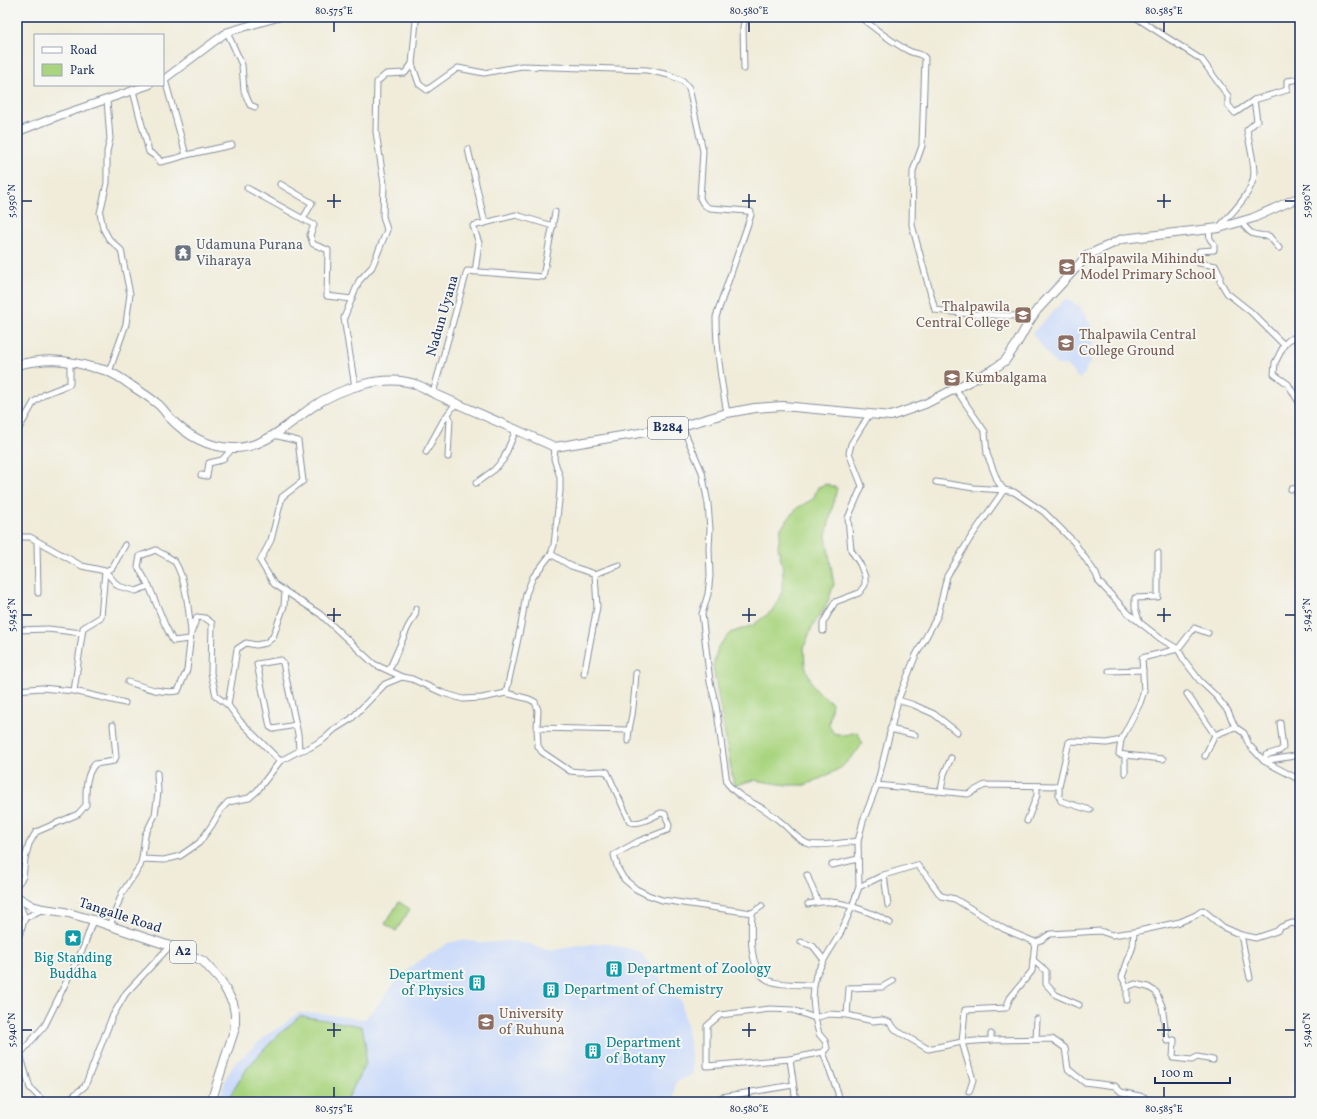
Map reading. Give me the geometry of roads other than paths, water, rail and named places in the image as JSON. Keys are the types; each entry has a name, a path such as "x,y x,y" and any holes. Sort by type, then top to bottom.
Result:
{"main road":[{"path":"164,80 227,32 278,17"},
{"path":"17,132 146,86"},
{"name":"B284","path":"555,447 682,426 727,413 755,408 782,406 891,416 925,404 992,370 1005,361 1037,310 1088,255 1122,239 1208,228 1219,228 1253,218 1300,197"},
{"path":"17,365 51,360 70,361 109,372 146,395 188,434 211,445 233,448 252,446 274,435 313,406 337,393 355,387 383,381 401,381 419,386 555,447"},
{"name":"Tangalle Road","path":"17,898 32,906 65,912 93,920 170,946 203,961 221,981 233,1003 235,1014 234,1028 210,1102"}],"street":[{"path":"414,17 416,21 412,64 419,84 426,90 458,68 484,73 522,66 647,70 669,75 683,81 689,88 703,151 700,198 702,203 704,206 710,208 751,212 716,317 720,381 727,413"},
{"path":"744,69 745,17"},
{"path":"860,17 887,38 910,51 922,55 925,58 922,146 913,171 912,225 934,310 970,314 1016,316 1029,322"},
{"path":"1135,17 1202,60 1228,96 1228,105 1235,113 1254,100 1287,90 1287,81 1300,79"},
{"path":"227,32 242,65 244,91 250,105 255,106"},
{"path":"355,387 344,318 359,281 372,267 387,230 383,216 384,184 376,132 377,82 386,74 405,73 412,64"},
{"path":"164,80 186,155"},
{"path":"133,91 149,152 158,158 160,162 232,145"},
{"path":"106,100 110,139 107,152 107,184 100,213 103,228 109,239 121,250 130,294 126,324 109,372"},
{"path":"1219,228 1240,204 1250,188 1254,174 1247,130 1257,121 1254,100"},
{"path":"468,149 485,223"},
{"path":"280,184 312,202 303,220"},
{"path":"247,188 314,225 310,235 313,244 328,250 327,296 352,299"},
{"path":"475,272 479,242 473,226 516,215 553,226 556,212"},
{"path":"1241,221 1247,231 1253,235 1269,236 1279,248"},
{"name":"Nadun Uyana","path":"433,393 467,272 543,277 553,226"},
{"path":"1208,228 1210,239 1214,244 1214,250 1199,251 1199,262 1216,266 1220,275 1220,281 1227,293 1251,312 1284,345"},
{"path":"1300,338 1294,337 1284,345 1275,362 1274,374 1288,384 1300,404"},
{"path":"17,432 34,402 45,394 70,384 70,361"},
{"path":"955,388 984,432 987,454 998,482 1004,490"},
{"path":"426,452 443,420 456,403"},
{"path":"448,414 450,419 448,457"},
{"path":"823,631 824,623 835,602 859,593 865,585 865,577 860,564 851,550 848,518 862,486 849,454 851,444 869,415"},
{"path":"682,426 702,472 708,504 710,529 710,576 708,594 702,614 710,682 716,704 727,783 733,791 749,802 763,808 783,823 801,841 818,845 858,841"},
{"path":"476,483 494,470 503,460 516,430"},
{"path":"274,435 298,441 303,481 282,497 271,540 260,561 274,584 320,614 374,664 402,677 412,679 443,693 463,699 482,698 506,693 535,702 538,710 538,746 542,752 570,771 607,772 630,822 640,822 662,813 665,814 669,824 668,830 639,841 614,855 618,869 624,879 636,889 662,900 752,913 762,906"},
{"path":"506,693 518,640 526,594 533,577 551,554 555,538 560,477 554,459 555,447"},
{"path":"201,475 207,476 210,463 222,460 233,448"},
{"path":"936,482 1014,492 1044,512 1074,542 1096,574 1099,582 1129,614 1161,640 1178,649 1184,660 1200,681 1215,695 1228,711 1235,727 1244,733 1249,745 1264,761 1300,780"},
{"path":"1291,489 1300,488"},
{"path":"1004,490 971,537 947,576 938,615 915,657 898,700 877,785 863,821 858,841 859,887 841,932 816,975 813,999 815,1018 819,1034 825,1041 827,1048 823,1052 790,1059 707,1066 707,1026 720,1015 770,1009 793,1010 815,1018 828,1014 847,1015 873,1021 882,1020 889,1022 897,1031 928,1049 962,1042 1052,1039 1065,1048 1068,1069 1084,1082 1115,1086 1122,1092 1144,1097"},
{"path":"17,537 30,537 82,566 105,571 112,568 125,545"},
{"path":"37,542 38,593"},
{"path":"128,682 154,690 171,692 178,690 187,670 190,636 189,608 183,583 174,561 156,550 140,556 138,567 149,586 165,625 174,641 190,636"},
{"path":"1140,622 1135,608 1136,598 1158,597 1158,553"},
{"path":"551,554 571,566 594,574 619,565"},
{"path":"105,571 118,586 136,591 149,586"},
{"path":"74,691 83,628 101,617 105,571"},
{"path":"584,674 597,607 594,574"},
{"path":"228,705 238,649 246,642 256,645 266,643 273,637 284,606 285,591"},
{"path":"389,670 415,614 416,608"},
{"path":"190,636 197,617 205,618 212,623 211,673 216,696 228,705 240,721 280,761"},
{"path":"1163,759 1119,754 1120,740 1140,703 1144,691 1142,658 1178,649 1194,628 1208,633"},
{"path":"17,630 48,629 82,633"},
{"path":"296,725 273,729 270,727 257,664 281,660 283,663 298,734 298,751"},
{"path":"1109,671 1143,670"},
{"path":"628,741 628,730 634,702 636,673"},
{"path":"142,859 164,860 180,856 199,843 220,811 228,802 250,798 280,761 298,751 309,748 324,739 335,729 351,719 385,684 402,677"},
{"path":"17,690 41,688 74,691 125,703"},
{"path":"1186,694 1215,735"},
{"path":"898,700 914,704 934,714 957,732"},
{"path":"1264,761 1266,755 1279,752 1282,748 1280,723"},
{"path":"17,885 23,877 28,844 36,832 78,814 86,805 86,782 91,769 95,764 114,761 116,757 113,725"},
{"path":"1205,756 1215,735 1235,727"},
{"path":"537,728 628,730"},
{"path":"890,729 915,735"},
{"path":"1090,810 1061,801 1059,796 1059,786 1069,742 1107,743 1120,740"},
{"path":"1125,755 1125,773"},
{"path":"1264,761 1300,755"},
{"path":"941,791 944,774 951,758"},
{"path":"110,926 122,893 140,866 145,835 155,815 158,792 157,773"},
{"path":"877,785 968,794 984,785 1059,786"},
{"path":"1027,820 1037,795 1037,786"},
{"path":"832,865 858,859"},
{"path":"859,887 884,875 917,865 941,896 955,899 1004,929 1035,942 1050,934 1100,931 1112,935 1134,932 1180,922 1196,915 1202,910 1223,927 1241,935 1256,938 1277,931 1292,923 1300,925"},
{"path":"807,875 818,902"},
{"path":"884,875 888,905"},
{"path":"17,898 25,918 17,941"},
{"path":"808,904 831,902 882,917 890,923"},
{"path":"25,918 43,909"},
{"path":"752,913 751,945 760,973 767,980 814,985"},
{"path":"44,1102 30,1088 20,1054 45,1025 84,946 93,920"},
{"path":"1127,1000 1127,987 1122,977 1133,946 1134,932"},
{"path":"1241,935 1250,978"},
{"path":"802,942 813,946 824,960"},
{"path":"969,1092 973,1080 962,1042 965,1010 1006,1008 1010,998 1032,971 1035,942"},
{"path":"49,1102 68,1101 85,1086 112,1017 126,993 170,946"},
{"path":"1033,960 1046,971 1046,984 1056,995 1079,1005"},
{"path":"847,1015 849,988 882,986 893,981"},
{"path":"1127,987 1134,984 1148,987 1156,992 1162,1006 1167,1041 1174,1040 1173,1058 1192,1060 1197,1058 1212,1060"},
{"path":"1036,1039 1037,1019"},
{"path":"990,1040 991,1034"},
{"path":"823,1052 838,1093 839,1102"},
{"path":"790,1059 796,1102"},
{"path":"716,1102 722,1098 794,1085"}],"place":[{"name":"Udamuna Purana Viharaya","path":"183,253"},
{"name":"Thalpawila Mihindu Model Primary School","path":"1067,267"},
{"name":"Thalpawila Central College","path":"1023,315"},
{"name":"Thalpawila Central College Ground","path":"1066,343"},
{"name":"Kumbalgama","path":"952,378"},
{"name":"Big Standing Buddha","path":"73,938"},
{"name":"Department of Zoology","path":"614,969"},
{"name":"Department of Physics","path":"477,983"},
{"name":"Department of Chemistry","path":"551,990"},
{"name":"University of Ruhuna","path":"486,1022"},
{"name":"Department of Botany","path":"593,1051"}]}
